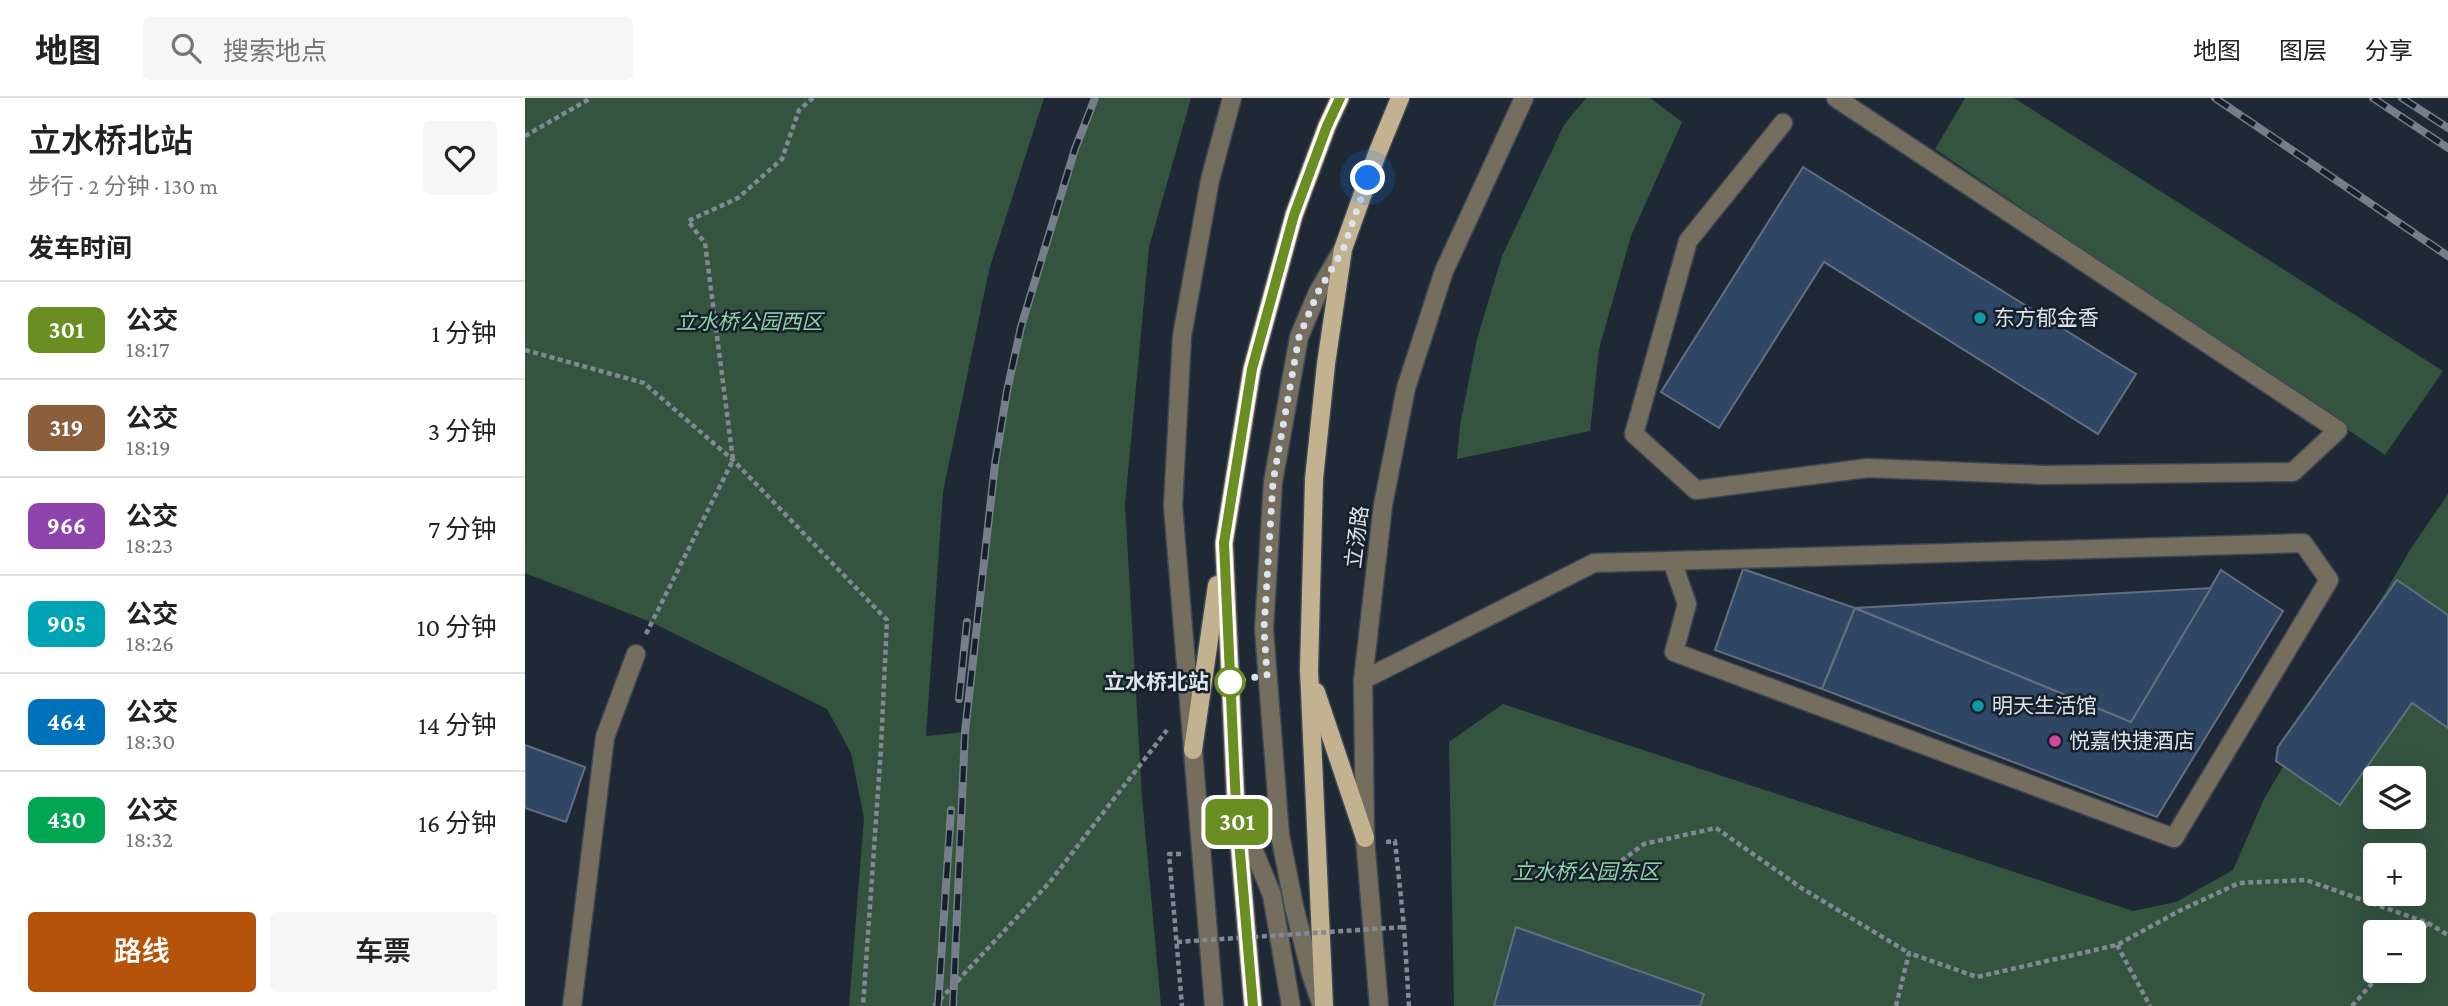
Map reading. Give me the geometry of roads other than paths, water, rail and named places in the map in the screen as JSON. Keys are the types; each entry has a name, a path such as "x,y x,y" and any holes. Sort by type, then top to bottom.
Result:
{"main road":[{"path":"1193,750 1252,369 1294,215 1340,98"},
{"name":"立汤路","path":"1323,1006 1309,670 1314,479 1326,364 1343,250 1400,98"},
{"path":"1224,543 1236,806 1253,1006"},
{"path":"1309,670 1365,838"}],"street":[{"path":"1214,1006 1173,506 1182,336 1210,180 1232,98"},
{"name":"立汤路","path":"1379,1006 1365,838 1363,680 1383,505 1406,387 1444,271 1524,98"},
{"path":"1783,123 1688,241 1634,434 1696,490 1868,468 2045,475 2293,472 2337,430 1836,98"},
{"path":"1323,1006 1311,974 1280,835 1264,629 1273,482 1299,337 1318,292 1343,250"},
{"path":"1363,680 1594,564 1672,561 2303,543 2329,580 2174,838 1674,652 1687,604 1672,561"},
{"path":"572,1006 604,737 636,654"},
{"path":"1236,806 1272,895 1291,1006"}],"railway":[{"path":"953,1006 965,732 995,464 1021,327 1075,149 1095,98"},
{"path":"2215,98 2448,256"},
{"path":"2373,98 2448,148"},
{"path":"2402,98 2448,128"},
{"path":"959,699 967,622"},
{"path":"938,1006 951,810"}],"place":[{"name":"东方郁金香","path":"1980,318"},
{"name":"立水桥北站","path":"1230,682"},
{"name":"明天生活馆","path":"1978,706"},
{"name":"悦嘉快捷酒店","path":"2055,741"}],"park label":[{"name":"立水桥公园西区","path":"749,322"},
{"name":"立水桥公园东区","path":"1586,872"}]}
